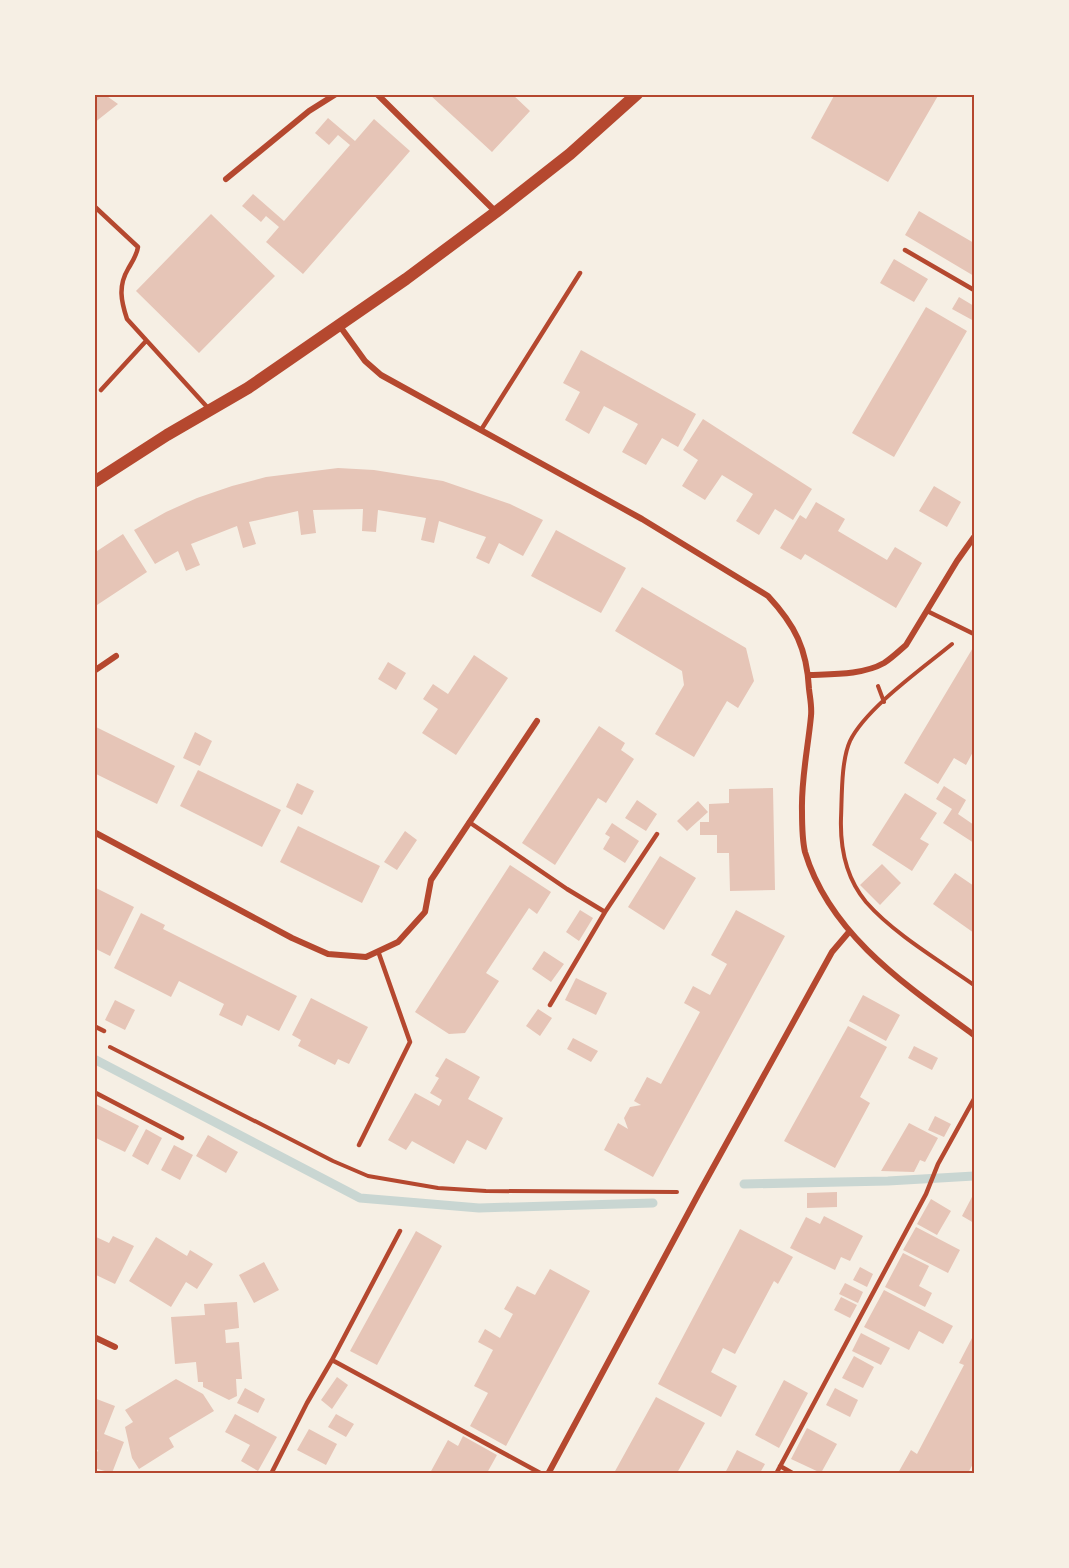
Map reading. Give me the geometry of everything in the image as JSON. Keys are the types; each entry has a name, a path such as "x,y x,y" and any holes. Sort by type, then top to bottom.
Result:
{"main road":[{"path":"94,482 167,435 248,388 406,279 579,147 637,94"}],"street":[{"path":"226,179 309,111 336,94"},
{"path":"377,94 496,212"},
{"path":"338,325 365,361 381,375 642,519 768,596 782,611 804,651 808,675 811,713 801,794 804,849 824,898 849,932 895,975 975,1035"},
{"path":"808,675 863,670 883,664 906,645 957,561 975,537"},
{"path":"94,672 116,656"},
{"path":"94,832 292,938 328,954 366,957 398,942 425,912 431,879 537,721"},
{"path":"548,1473 699,1192 832,952 849,932"},
{"path":"94,1337 115,1347"}],"lane":[{"path":"94,206 138,248 123,278 121,302 127,319 210,410"},
{"path":"905,250 975,291"},
{"path":"481,430 580,273"},
{"path":"101,390 146,341"},
{"path":"927,611 975,634"},
{"path":"469,822 567,889 606,912"},
{"path":"550,1005 606,912 657,834"},
{"path":"359,1145 410,1042 378,951"},
{"path":"94,1026 104,1030"},
{"path":"94,1092 182,1138"},
{"path":"776,1473 926,1194 938,1164 975,1100"},
{"path":"271,1473 399,1231"},
{"path":"332,1360 542,1473"},
{"path":"780,1466 794,1473"}],"path":[{"path":"963,628 958,639 911,676 874,711 850,742 843,786 840,839 853,886 879,917 975,986"},
{"path":"105,1045 333,1161 368,1176 438,1188 699,1192"}],"building":[{"path":"94,94 104,94 118,104 94,123"},
{"path":"429,94 512,94 530,111 492,152"},
{"path":"835,94 939,94 888,182 811,138"},
{"path":"328,118 355,141 374,119 410,151 303,274 266,242 279,227 266,216 261,222 242,206 253,194 284,221 350,145 338,135 329,145 315,133"},
{"path":"919,211 974,243 974,276 905,235"},
{"path":"211,214 275,276 199,353 136,291"},
{"path":"894,259 928,279 914,302 880,283"},
{"path":"959,297 974,306 974,321 952,309"},
{"path":"926,307 967,331 894,457 852,433"},
{"path":"581,350 696,414 678,447 662,438 646,465 622,452 638,424 604,406 589,434 565,420 580,392 563,383"},
{"path":"703,419 812,489 793,520 775,509 759,535 736,521 753,494 722,475 705,500 682,486 698,460 683,450"},
{"path":"338,468 374,470 443,481 510,504 543,520 523,556 499,543 489,564 476,558 486,537 439,521 434,543 421,540 426,518 378,510 376,532 362,531 363,509 313,510 316,533 301,535 298,511 249,522 256,544 243,548 237,526 191,544 200,565 186,571 178,551 155,564 134,530 197,498 232,486 266,477"},
{"path":"934,486 961,502 947,527 919,511"},
{"path":"816,502 845,519 838,531 887,560 895,547 922,563 896,608 805,554 801,560 780,548 800,515 806,519"},
{"path":"556,530 626,568 601,613 531,576"},
{"path":"123,534 147,572 94,607 94,553"},
{"path":"642,587 746,648 754,681 738,708 727,701 694,757 655,734 684,685 682,671 615,631"},
{"path":"974,646 974,750 966,765 954,758 938,784 904,763"},
{"path":"474,655 508,678 456,755 422,733 438,709 423,699 433,684 448,694"},
{"path":"388,662 406,673 396,690 378,679"},
{"path":"599,726 625,743 621,750 634,759 606,803 598,798 555,865 522,843"},
{"path":"96,727 175,766 157,804 94,773"},
{"path":"195,732 212,741 200,766 183,758"},
{"path":"198,770 281,810 262,847 180,806"},
{"path":"297,783 314,791 302,815 286,807"},
{"path":"944,786 966,800 958,814 974,825 974,843 943,823 952,809 936,799"},
{"path":"773,788 775,890 730,891 729,853 717,853 717,835 700,835 700,822 709,822 709,804 729,803 729,789"},
{"path":"905,793 937,813 920,839 929,844 912,871 872,845"},
{"path":"637,800 657,814 646,831 625,818"},
{"path":"698,801 708,812 687,831 677,821"},
{"path":"612,823 639,841 625,863 603,849 610,837 605,834"},
{"path":"298,826 380,866 362,903 280,862"},
{"path":"405,831 417,840 397,870 384,862"},
{"path":"660,856 696,878 664,930 628,907"},
{"path":"882,864 901,883 880,905 860,885"},
{"path":"510,865 551,892 537,914 529,908 486,973 499,981 465,1033 449,1034 415,1012"},
{"path":"955,873 974,886 974,933 933,904"},
{"path":"94,887 134,907 110,956 94,948"},
{"path":"580,910 593,918 579,941 566,932"},
{"path":"736,910 785,936 653,1177 604,1150 618,1123 628,1129 624,1118 630,1107 641,1105 634,1101 647,1077 661,1084 700,1012 684,1003 693,986 710,995 727,964 711,955"},
{"path":"141,913 165,925 163,929 297,996 279,1031 247,1015 242,1026 219,1015 224,1004 179,981 171,997 114,968"},
{"path":"544,951 564,964 551,982 532,969"},
{"path":"576,978 607,993 596,1015 565,1000"},
{"path":"863,995 900,1015 886,1041 849,1021"},
{"path":"311,998 368,1027 349,1064 338,1059 335,1065 298,1046 301,1040 292,1035"},
{"path":"115,1000 135,1010 125,1030 105,1020"},
{"path":"538,1009 552,1018 540,1036 526,1026"},
{"path":"848,1026 887,1047 860,1097 870,1103 835,1168 784,1141"},
{"path":"573,1038 598,1051 591,1062 567,1049"},
{"path":"914,1046 938,1058 932,1070 908,1058"},
{"path":"446,1058 480,1077 468,1099 503,1118 486,1150 467,1140 454,1164 412,1141 406,1150 388,1140 415,1093 439,1106 442,1100 430,1093 439,1078 435,1076"},
{"path":"94,1101 139,1126 125,1152 94,1137"},
{"path":"935,1116 951,1124 944,1137 928,1130"},
{"path":"909,1123 938,1138 925,1162 920,1160 914,1172 881,1171"},
{"path":"146,1129 162,1138 148,1165 132,1156"},
{"path":"208,1135 238,1152 226,1173 196,1156"},
{"path":"174,1145 193,1155 180,1180 161,1170"},
{"path":"837,1192 837,1207 807,1208 807,1193"},
{"path":"974,1196 974,1223 962,1216"},
{"path":"931,1199 951,1211 937,1235 917,1224"},
{"path":"824,1216 863,1236 850,1261 841,1257 835,1270 790,1248 806,1217 820,1224"},
{"path":"916,1227 960,1250 948,1273 903,1250"},
{"path":"740,1229 793,1257 778,1284 774,1281 735,1354 723,1348 711,1372 737,1386 721,1417 658,1384"},
{"path":"416,1231 442,1246 377,1365 350,1351"},
{"path":"94,1236 109,1243 113,1236 134,1246 115,1284 94,1274"},
{"path":"156,1237 187,1256 190,1250 213,1264 197,1289 186,1282 171,1307 129,1281"},
{"path":"903,1253 929,1266 919,1286 932,1293 925,1307 885,1287"},
{"path":"264,1262 279,1290 254,1303 239,1275"},
{"path":"860,1267 873,1274 867,1287 853,1280"},
{"path":"550,1269 590,1291 506,1446 470,1426 488,1393 474,1386 493,1350 478,1342 485,1329 500,1338 513,1314 504,1309 517,1286 535,1295"},
{"path":"845,1283 863,1292 858,1303 839,1294"},
{"path":"884,1290 953,1326 943,1344 919,1331 909,1350 864,1327"},
{"path":"841,1297 857,1305 850,1318 834,1310"},
{"path":"237,1302 239,1328 225,1330 226,1343 239,1342 242,1379 236,1379 237,1396 229,1400 203,1387 203,1382 198,1382 196,1362 175,1364 171,1317 205,1315 204,1304"},
{"path":"861,1333 890,1348 881,1365 852,1351"},
{"path":"972,1338 974,1340 974,1462 968,1473 898,1473 911,1450 917,1454 964,1365 959,1363"},
{"path":"854,1356 874,1367 863,1388 842,1378"},
{"path":"337,1377 348,1385 332,1409 321,1400"},
{"path":"176,1379 203,1394 214,1411 169,1438 174,1447 139,1469 132,1458 125,1427 133,1422 125,1410"},
{"path":"784,1380 808,1393 779,1448 755,1435"},
{"path":"245,1388 265,1399 258,1413 237,1403"},
{"path":"835,1388 858,1400 850,1417 826,1405"},
{"path":"656,1397 705,1423 677,1473 614,1473"},
{"path":"94,1398 115,1406 104,1434 124,1442 112,1473 94,1468 94,1459 98,1450 94,1449"},
{"path":"235,1414 277,1437 258,1471 241,1461 250,1445 225,1432"},
{"path":"336,1414 354,1424 346,1437 328,1427"},
{"path":"807,1428 837,1444 821,1473 791,1459"},
{"path":"309,1429 337,1444 326,1465 297,1450"},
{"path":"463,1436 497,1455 487,1473 430,1473 448,1440 458,1446"},
{"path":"737,1450 765,1464 760,1473 725,1473"}],"waterway":[{"path":"94,1059 360,1198 479,1208 653,1203"},
{"path":"744,1184 888,1181 974,1176"}]}
